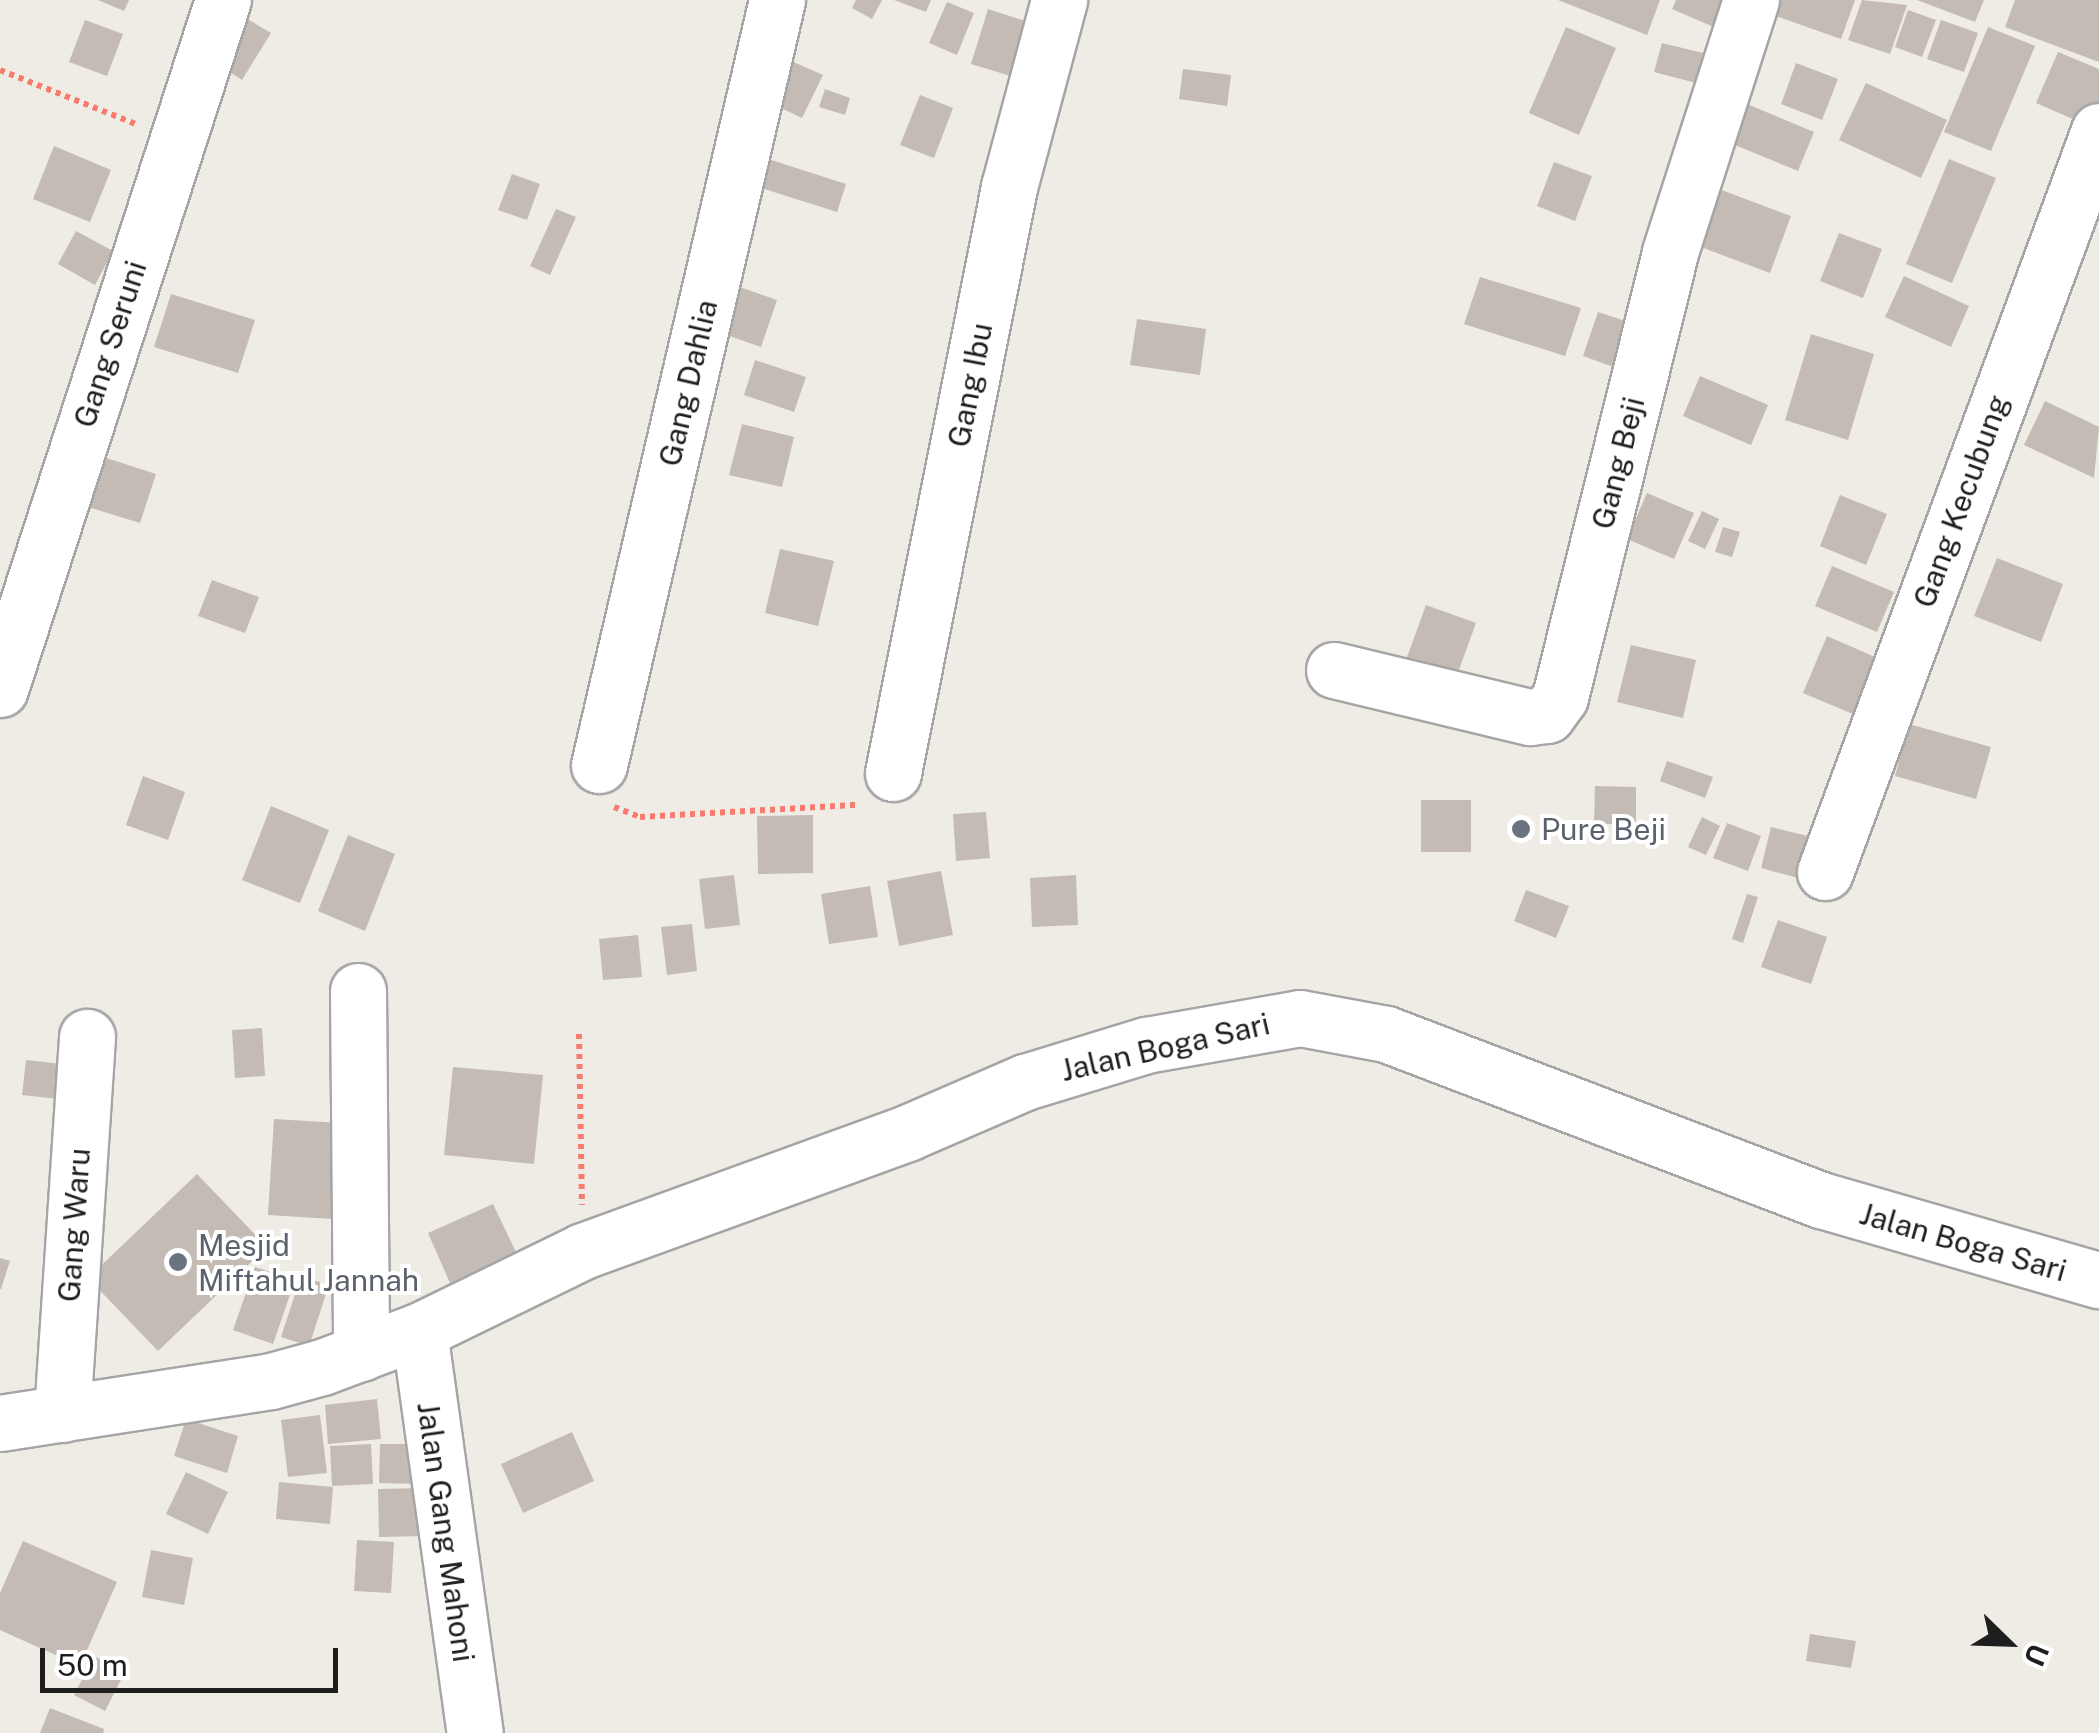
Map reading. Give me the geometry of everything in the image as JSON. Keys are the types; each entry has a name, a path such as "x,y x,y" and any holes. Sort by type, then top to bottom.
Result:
{"street":[{"name":"Gang Seruni","path":"0,688 223,0"},
{"name":"Gang Dahlia","path":"599,765 777,0"},
{"name":"Gang Ibu","path":"893,773 1009,187 1059,0"},
{"name":"Gang Beji","path":"1334,670 1530,717 1546,715 1560,696 1670,252 1751,0"},
{"name":"Gang Kecubung","path":"1824,872 2099,131"},
{"path":"358,991 361,1353"},
{"name":"Jalan Boga Sari","path":"0,1422 270,1381 361,1353 583,1251 1084,1062 1208,1031 1300,1018 1386,1034 1820,1200 2099,1280"},
{"name":"Gang Waru","path":"62,1414 87,1037"},
{"name":"Jalan Gang Mahoni","path":"418,1330 474,1733"}],"path":[{"path":"0,70 175,139"},
{"path":"599,765 610,803 640,817 866,804 884,793 893,773"},
{"path":"579,1034 583,1251"}],"building":[{"path":"98,0 129,0 124,11"},
{"path":"856,0 882,0 872,19 852,8"},
{"path":"894,0 931,0 926,12"},
{"path":"1558,0 1660,0 1647,35"},
{"path":"1676,0 1736,0 1723,31 1672,9"},
{"path":"1762,0 1855,0 1841,39 1759,10"},
{"path":"1862,0 1907,5 1890,54 1848,40"},
{"path":"1917,0 1984,0 1975,22"},
{"path":"2015,0 2099,0 2099,62 2005,27"},
{"path":"947,2 974,13 957,55 929,43"},
{"path":"988,9 1031,23 1014,77 971,64"},
{"path":"1908,10 1936,20 1922,57 1895,47"},
{"path":"234,11 271,33 242,80 206,57"},
{"path":"85,20 123,34 107,76 69,62"},
{"path":"1941,20 1978,33 1964,72 1927,59"},
{"path":"1566,27 1616,48 1579,135 1529,113"},
{"path":"1988,27 2035,46 1991,151 1944,132"},
{"path":"1662,43 1703,53 1696,83 1654,72"},
{"path":"2058,52 2099,69 2099,108 2091,127 2036,103"},
{"path":"780,56 823,75 802,118 760,98"},
{"path":"1796,63 1838,79 1822,120 1781,104"},
{"path":"1183,69 1231,75 1227,106 1179,99"},
{"path":"1866,83 1947,120 1921,178 1839,140"},
{"path":"825,89 850,98 845,115 819,107"},
{"path":"920,95 953,108 934,158 900,145"},
{"path":"1747,104 1814,132 1798,171 1730,143"},
{"path":"54,146 111,170 90,222 33,199"},
{"path":"759,156 846,184 837,212 749,184"},
{"path":"1949,159 1996,178 1952,283 1906,264"},
{"path":"1554,162 1592,176 1575,221 1537,206"},
{"path":"512,174 540,184 527,220 498,210"},
{"path":"1711,186 1791,216 1770,273 1690,243"},
{"path":"556,209 576,217 550,275 530,266"},
{"path":"76,231 113,251 95,285 58,264"},
{"path":"1839,233 1882,249 1863,298 1820,281"},
{"path":"1904,276 1969,306 1951,347 1885,317"},
{"path":"1480,277 1581,308 1565,356 1464,324"},
{"path":"731,284 777,300 761,347 715,331"},
{"path":"171,294 255,320 238,373 154,347"},
{"path":"1598,312 1634,324 1619,369 1583,356"},
{"path":"1137,319 1206,329 1200,375 1130,365"},
{"path":"1811,334 1874,354 1848,440 1785,420"},
{"path":"755,360 806,377 794,412 744,395"},
{"path":"1700,376 1768,405 1751,445 1683,416"},
{"path":"2045,401 2099,427 2094,478 2024,445"},
{"path":"742,424 794,437 782,487 729,475"},
{"path":"91,453 156,474 140,523 75,503"},
{"path":"1647,493 1694,513 1674,559 1627,539"},
{"path":"1840,495 1887,514 1866,565 1820,546"},
{"path":"1702,511 1719,519 1705,549 1688,541"},
{"path":"1723,527 1740,532 1732,557 1715,552"},
{"path":"780,549 834,561 818,626 765,613"},
{"path":"1997,558 2063,584 2041,642 1974,616"},
{"path":"1832,566 1894,592 1877,632 1815,606"},
{"path":"212,580 259,597 245,633 198,616"},
{"path":"1426,605 1476,623 1456,678 1406,660"},
{"path":"1827,636 1891,664 1867,720 1803,693"},
{"path":"1631,645 1696,660 1683,718 1617,702"},
{"path":"1909,724 1991,747 1976,799 1895,776"},
{"path":"1667,761 1713,777 1705,798 1660,781"},
{"path":"143,776 185,792 168,840 126,825"},
{"path":"1595,786 1636,787 1636,824 1594,824"},
{"path":"1421,800 1471,800 1471,852 1421,852"},
{"path":"271,806 329,830 300,903 242,880"},
{"path":"986,812 990,858 956,861 953,814"},
{"path":"813,815 813,873 758,874 757,816"},
{"path":"1702,817 1720,826 1706,855 1688,847"},
{"path":"1727,823 1761,836 1748,871 1713,858"},
{"path":"1771,827 1808,836 1798,878 1761,868"},
{"path":"348,835 395,854 365,931 318,911"},
{"path":"941,871 953,935 899,946 887,881"},
{"path":"734,875 740,925 705,929 699,879"},
{"path":"1076,875 1078,925 1032,927 1030,878"},
{"path":"870,886 878,937 829,944 821,894"},
{"path":"1526,890 1569,906 1556,938 1514,921"},
{"path":"1747,894 1758,897 1743,943 1732,939"},
{"path":"1778,920 1827,937 1811,984 1761,967"},
{"path":"692,924 697,971 667,975 661,927"},
{"path":"638,935 642,977 603,980 599,939"},
{"path":"262,1028 265,1076 235,1078 232,1030"},
{"path":"26,1060 62,1064 58,1099 22,1095"},
{"path":"453,1067 543,1075 534,1164 444,1155"},
{"path":"274,1119 340,1123 333,1219 268,1215"},
{"name":"Mesjid Miftahul Jannah","path":"197,1174 267,1247 158,1351 88,1278"},
{"path":"493,1204 516,1252 450,1283 428,1233"},
{"path":"0,1258 10,1261 1,1289 0,1289"},
{"path":"255,1267 295,1280 273,1344 233,1330"},
{"path":"301,1276 329,1285 309,1346 281,1337"},
{"path":"377,1399 381,1439 328,1444 325,1405"},
{"path":"320,1415 327,1473 288,1477 281,1420"},
{"path":"186,1419 238,1436 227,1473 174,1456"},
{"path":"572,1432 594,1481 523,1513 501,1464"},
{"path":"371,1444 373,1484 332,1486 330,1446"},
{"path":"380,1444 421,1444 421,1484 379,1483"},
{"path":"186,1472 228,1492 208,1534 166,1514"},
{"path":"279,1482 333,1487 330,1524 276,1519"},
{"path":"424,1488 425,1536 379,1537 378,1489"},
{"path":"357,1540 394,1542 391,1593 354,1591"},
{"path":"23,1541 117,1582 80,1666 0,1630 0,1593"},
{"path":"151,1550 193,1558 184,1605 142,1597"},
{"path":"1810,1634 1856,1641 1851,1668 1806,1661"},
{"path":"94,1656 125,1672 105,1711 74,1695"},
{"path":"50,1708 104,1729 103,1733 40,1733"}],"place":[{"name":"Pure Beji","path":"1521,829"},
{"name":"Mesjid Miftahul Jannah","path":"178,1262"}]}
